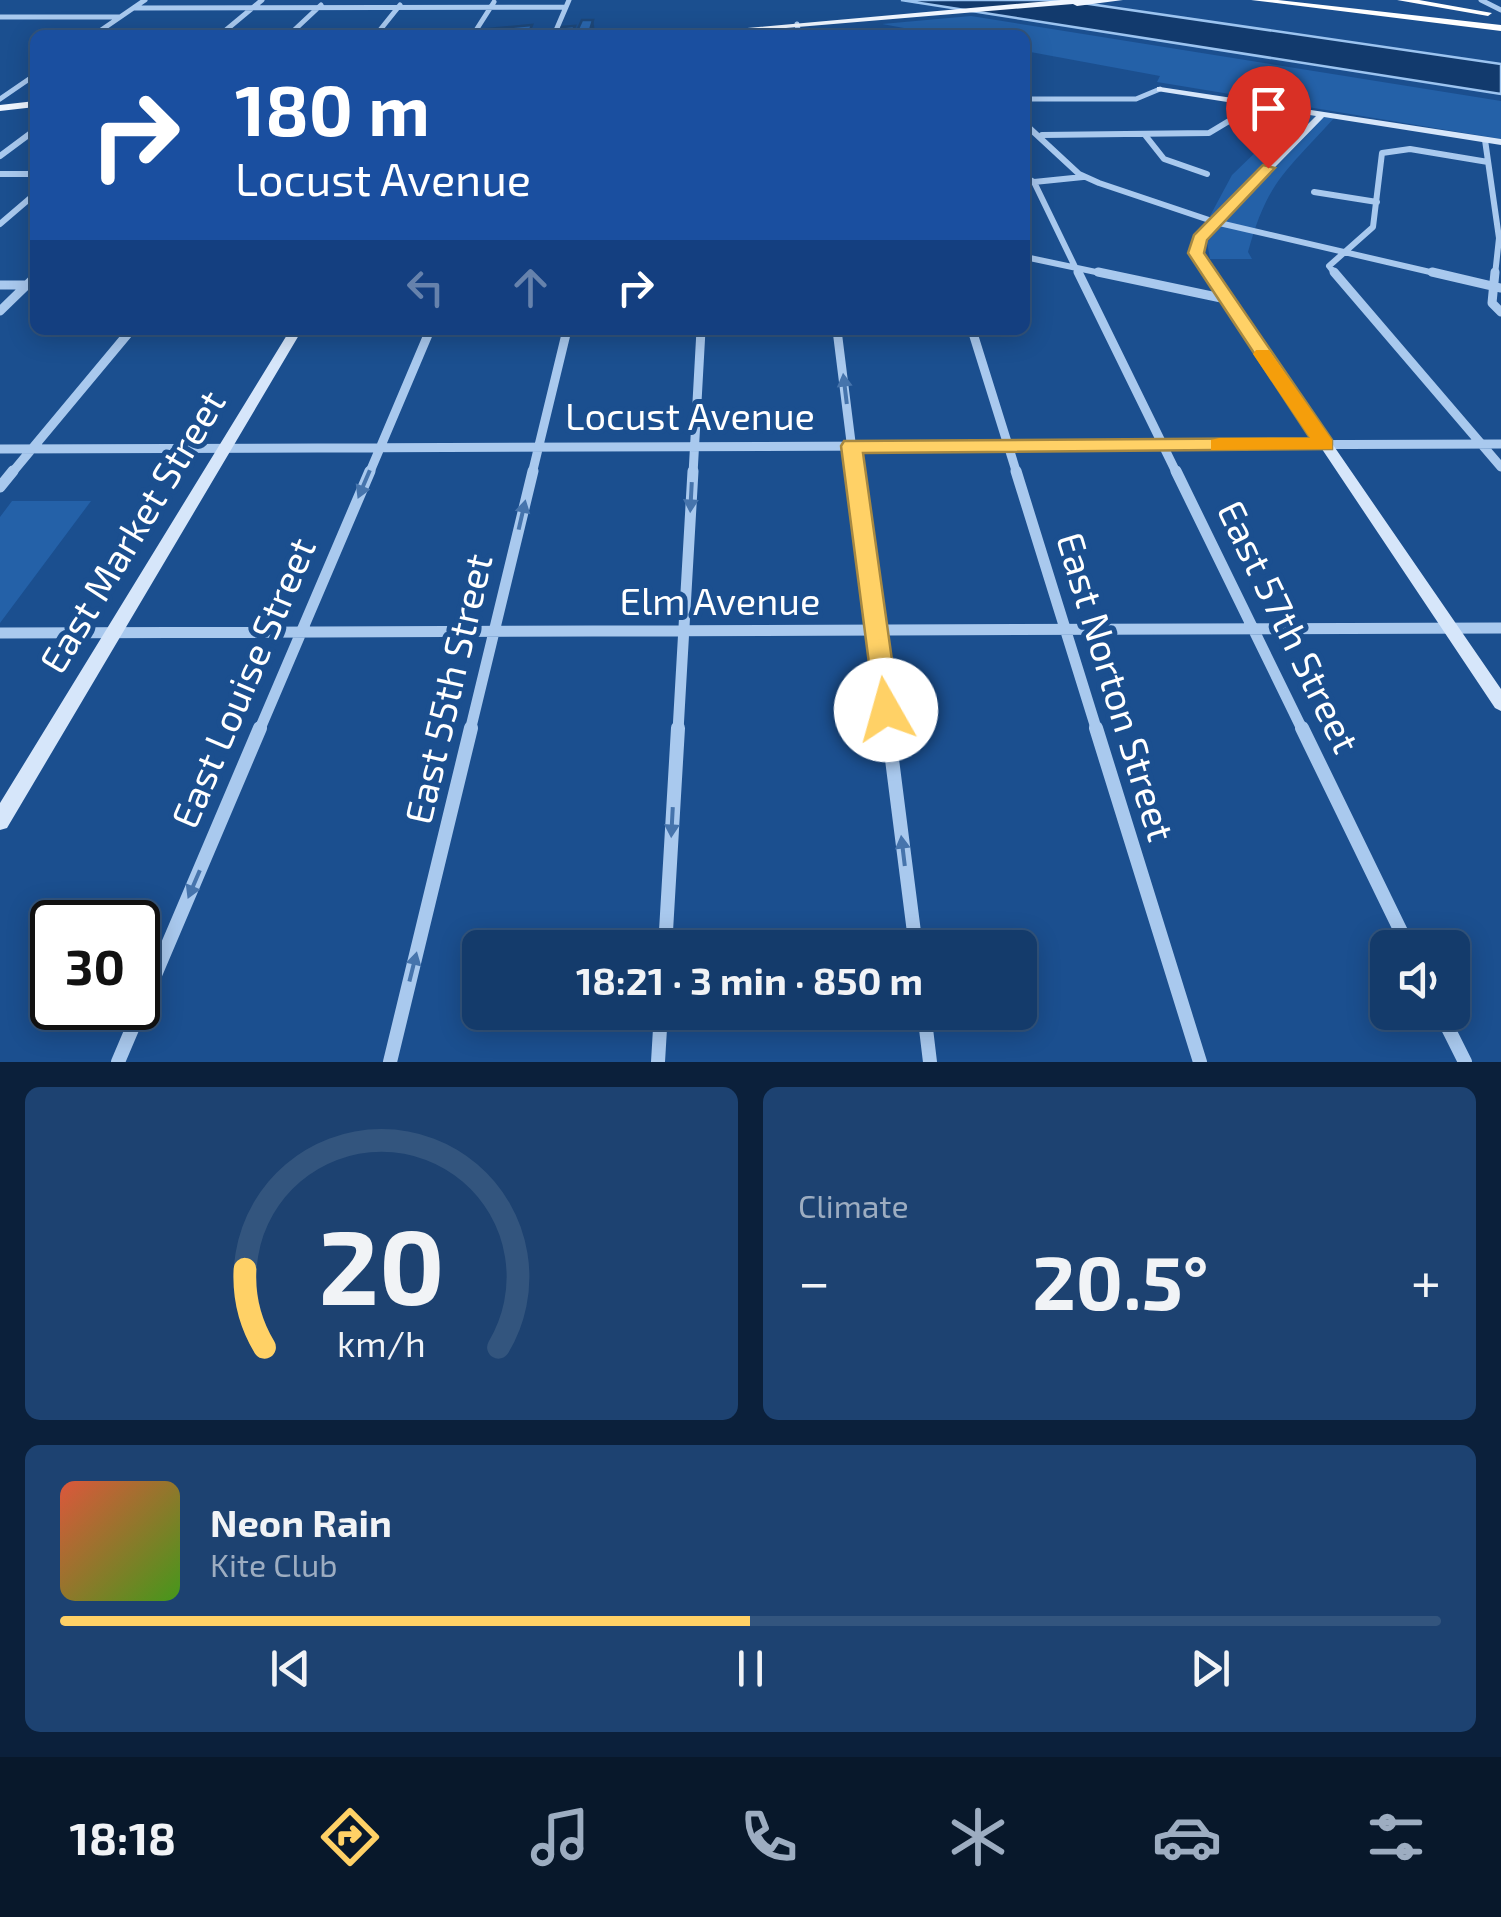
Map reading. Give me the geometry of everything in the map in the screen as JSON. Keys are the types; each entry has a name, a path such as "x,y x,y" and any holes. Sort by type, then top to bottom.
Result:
{"highway":[{"path":"1255,0 1500,18"},
{"path":"1311,0 1500,18"},
{"path":"1349,0 1500,18"},
{"path":"1401,0 1500,18"},
{"path":"1385,1 1500,18"}],"main road":[{"path":"798,29 1088,0"},
{"path":"863,20 1119,0"},
{"path":"0,103 30,102"}],"street":[{"path":"101,30 145,0"},
{"path":"226,30 262,0"},
{"path":"293,30 326,0"},
{"path":"380,30 404,0"},
{"path":"1481,0 1500,18"},
{"path":"477,30 493,3"},
{"path":"134,8 568,4 556,30"},
{"path":"0,17 120,17"},
{"path":"0,103 30,79"},
{"path":"1030,99 1136,99 1160,89 1501,142"},
{"path":"1040,135 1214,132 1254,102"},
{"path":"1322,113 1200,238 1196,253 1501,703"},
{"path":"1030,128 1083,177"},
{"path":"0,156 30,134"},
{"path":"1145,135 1164,159 1207,174"},
{"path":"1485,140 1499,238 1497,286 1492,303 1501,312"},
{"path":"1488,162 1410,149 1382,153 1372,228 1330,266 1501,467"},
{"path":"0,174 30,174"},
{"path":"1030,179 1083,177 1215,222 1497,286"},
{"name":"East 57th Street","path":"1030,179 1399,930"},
{"path":"1314,192 1376,202"},
{"path":"0,224 30,198"},
{"path":"1030,258 1226,299"},
{"path":"0,285 30,285"},
{"path":"0,311 30,286"},
{"path":"0,487 127,335"},
{"name":"East Market Street","path":"0,822 293,335"},
{"name":"East Louise Street","path":"118,1062 428,335"},
{"name":"East 55th Street","path":"390,1062 565,335"},
{"path":"666,930 701,335"},
{"path":"838,335 914,930"},
{"name":"East Norton Street","path":"974,335 1200,1062"},
{"name":"Locust Avenue","path":"0,449 1501,444"},
{"name":"Elm Avenue","path":"0,634 1501,628"},
{"path":"658,1062 660,1030"},
{"path":"926,1030 930,1062"},
{"path":"1449,1030 1465,1062"}],"shaded area":[{"path":"901,0 1062,0 1501,64 1501,94"},
{"path":"971,16 1501,101 1501,139 1157,82 1160,76 1030,52 1030,30 915,30 882,24"},
{"path":"1298,111 1335,117 1272,191 1248,252 1252,259 1210,259 1207,242 1220,227 1210,216 1232,175"},
{"path":"12,501 91,501 0,623 0,517"}],"building":[{"path":"582,20 593,20 590,30 577,30"},
{"path":"532,25 530,30 477,30"}],"slow traffic":[{"path":"1219,445 1325,444 1262,354"}],"route":[{"path":"886,710 852,446 1325,444 1196,253 1200,238 1268,168"}]}
